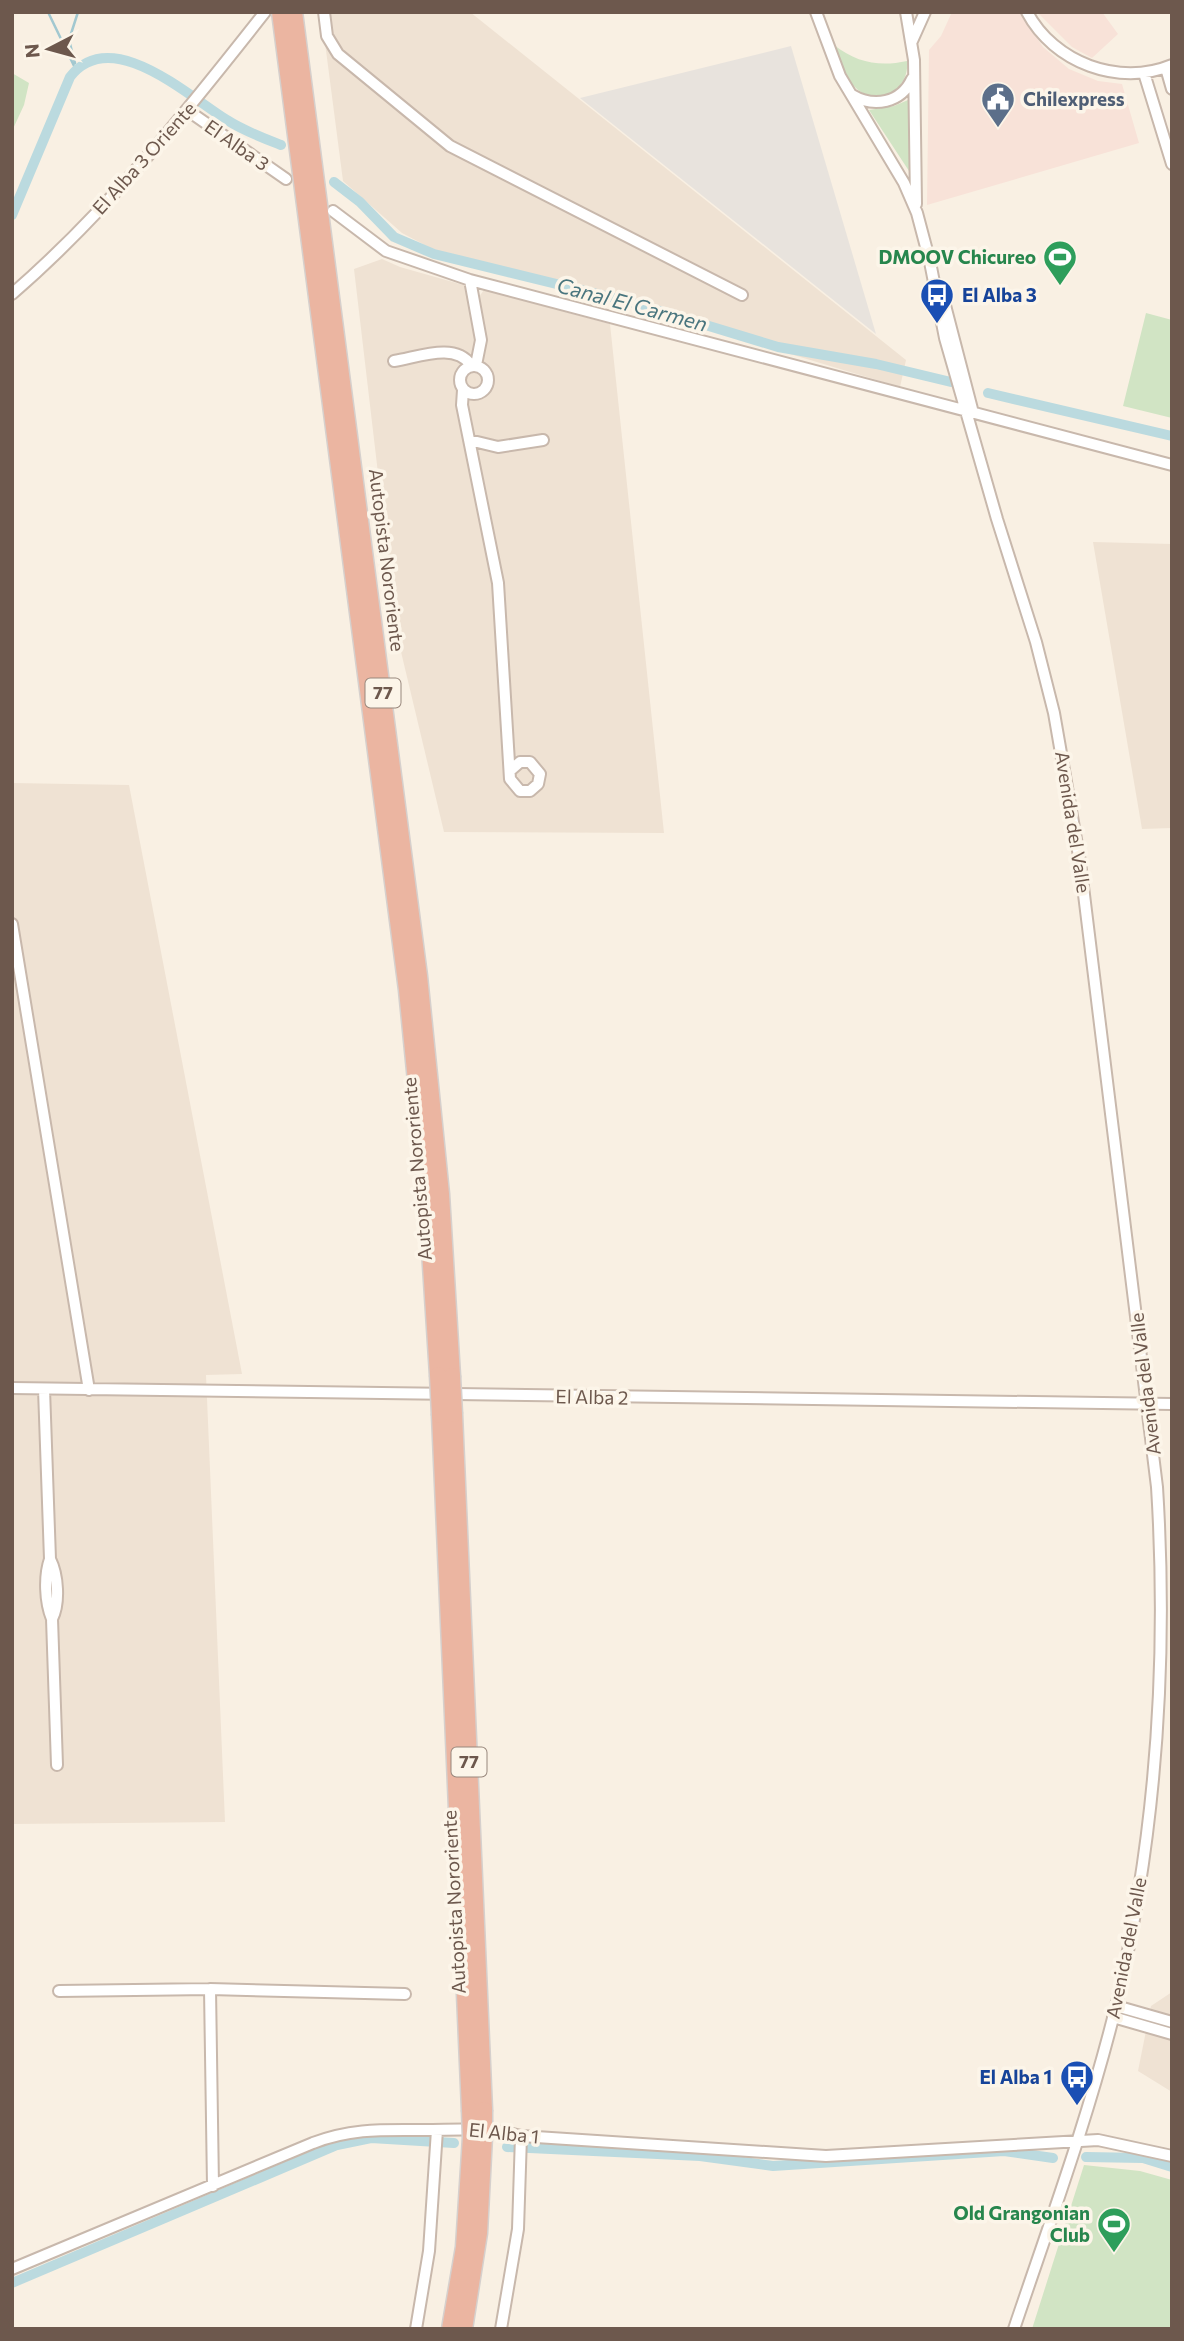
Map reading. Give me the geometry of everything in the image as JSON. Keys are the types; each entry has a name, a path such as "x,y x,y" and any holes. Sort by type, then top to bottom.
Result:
{"highway":[{"name":"Autopista Nororiente","path":"281,12 410,1017 445,1376 477,2110 479,2233 464,2329"},
{"name":"Autopista Nororiente","path":"294,12 420,989 445,1240 445,1376"},
{"name":"Autopista Nororiente","path":"450,2329 465,2238 477,2136"}],"street":[{"name":"El Alba 3 Oriente","path":"12,294 74,236 190,107 265,12"},
{"path":"324,12 327,36 338,54 450,146 742,295"},
{"name":"Avenida del Valle","path":"816,12 830,55 899,174 916,213 930,262 940,317 1049,690 1074,817 1147,1403 1162,1565 1160,1698 1143,1861 1116,2006 1091,2098 1014,2329"},
{"name":"Avenida del Valle","path":"906,12 912,41 916,213"},
{"path":"912,41 925,12"},
{"path":"1027,12 1044,37 1079,62 1106,71 1144,73 1169,67 1172,89"},
{"path":"1144,73 1167,129 1172,164"},
{"path":"848,90 861,99 884,102 902,93 913,76"},
{"name":"El Alba 3","path":"190,107 286,179"},
{"path":"333,211 386,251 470,280 970,414 1172,465"},
{"path":"470,280 481,340 474,365 462,379 469,440 498,583 506,734 512,769"},
{"path":"394,361 452,351 484,370 487,385 478,393 463,390"},
{"path":"469,440 498,447 543,440"},
{"path":"12,924 89,1390"},
{"name":"El Alba 2","path":"12,1388 1172,1404"},
{"path":"44,1389 50,1559 48,1595 52,1619 57,1765"},
{"path":"60,1991 209,1989 405,1994"},
{"path":"209,1989 213,2186"},
{"path":"1116,2006 1172,2022"},
{"path":"1113,2018 1172,2034"},
{"name":"El Alba 1","path":"12,2269 313,2143 349,2131 384,2128 437,2133 495,2129 520,2142 826,2155 1076,2140 1107,2141 1147,2149"},
{"path":"416,2329 427,2271 437,2133"},
{"path":"501,2329 518,2229 520,2142"},
{"path":"1147,2149 1172,2151"},
{"path":"1147,2149 1172,2156"}],"shaded area":[{"path":"321,12 470,12 906,360 900,387 608,299 526,279 438,252 402,233 343,181"},
{"path":"952,12 1019,12 1043,47 1069,69 1098,81 1122,84 1139,143 927,205 929,50 941,36"},
{"path":"1037,12 1102,12 1118,34 1092,58 1072,47"},
{"path":"791,46 876,334 580,98"},
{"path":"382,259 400,267 467,286 478,298 484,290 610,324 664,833 444,832 397,635 354,269"},
{"path":"1093,542 1172,544 1172,828 1142,829"},
{"path":"12,783 129,785 242,1374 206,1375 225,1822 12,1824"},
{"path":"1172,1992 1172,2092 1138,2071 1151,2006"}],"green space":[{"path":"834,45 851,56 869,62 887,64 907,61 904,79 899,87 884,96 867,95 858,90 850,80"},
{"path":"12,73 29,83 24,105 12,131"},
{"path":"908,100 909,171 869,110 894,106"},
{"path":"1146,313 1172,320 1172,418 1123,406"},
{"name":"Old Grangonian Club","path":"1084,2165 1140,2171 1172,2180 1172,2329 1032,2329"}],"waterway":[{"path":"48,12 76,70"},
{"path":"75,63 69,40 78,12"},
{"name":"Canal El Carmen","path":"12,215 70,77 87,63 106,58 127,61 149,70 233,124 281,145"},
{"name":"Canal El Carmen","path":"334,182 360,202 394,237 434,254 630,302 778,347 876,364 951,382"},
{"name":"Canal El Carmen","path":"988,393 1172,436"},
{"path":"12,2283 337,2145 371,2138 454,2143"},
{"path":"507,2147 700,2156 773,2166 1004,2151 1053,2158"},
{"path":"1086,2157 1143,2158 1172,2167"}],"place":[{"name":"Chilexpress","path":"998,129"},
{"name":"DMOOV Chicureo","path":"1060,287"},
{"name":"El Alba 3","path":"937,325"},
{"name":"El Alba 1","path":"1077,2107"},
{"name":"Old Grangonian Club","path":"1114,2254"}]}
